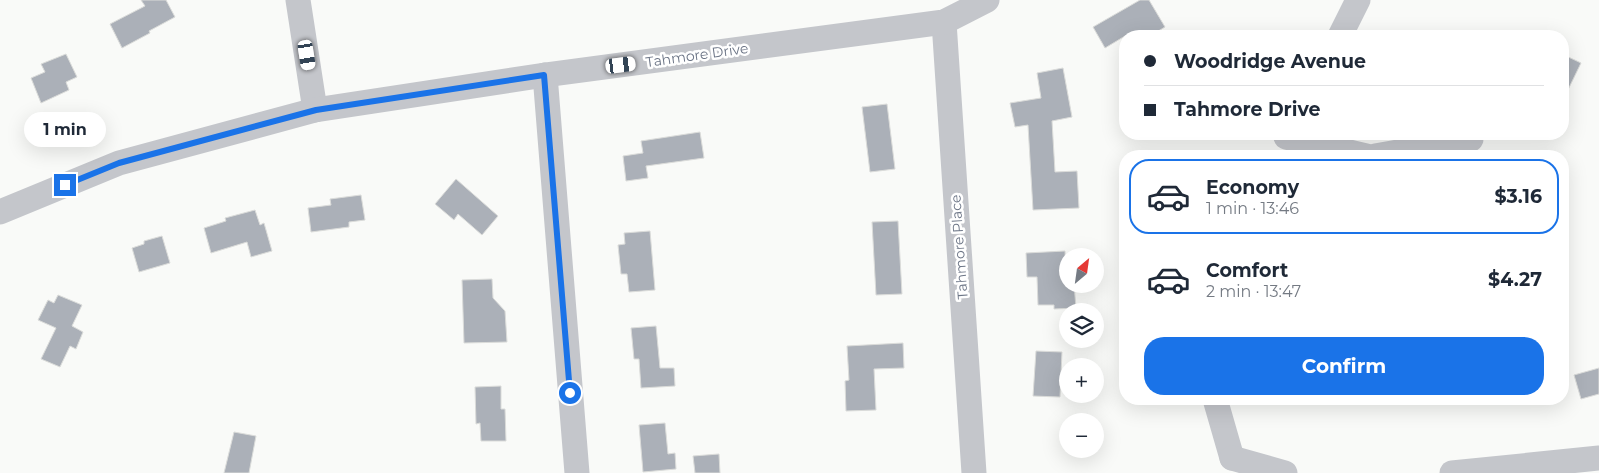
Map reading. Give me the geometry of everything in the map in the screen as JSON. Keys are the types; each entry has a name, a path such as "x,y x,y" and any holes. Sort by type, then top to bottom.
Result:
{"street":[{"path":"298,0 316,110"},
{"name":"Tahmore Drive","path":"0,212 119,163 316,110 544,75 944,22 987,0"},
{"path":"1343,30 1358,0"},
{"name":"Tahmore Place","path":"944,22 974,473"},
{"path":"544,75 577,473"},
{"path":"1409,150 1465,140"},
{"path":"1283,142 1330,150"},
{"path":"1216,405 1227,466 1285,473"},
{"path":"1452,473 1599,458"}],"building":[{"path":"141,0 166,0 175,17 122,48 110,24 145,6"},
{"path":"1140,0 1149,0 1165,27 1160,30 1119,30 1119,40 1105,48 1093,27"},
{"path":"66,54 77,77 66,82 69,90 41,103 31,78 45,72 41,64"},
{"path":"1569,57 1581,63 1569,88"},
{"path":"1063,68 1072,117 1052,121 1055,172 1077,171 1079,208 1033,210 1028,125 1015,127 1010,103 1041,98 1037,73"},
{"path":"887,104 895,169 870,172 862,107"},
{"path":"700,132 704,158 646,166 648,178 626,181 623,156 643,153 641,141"},
{"path":"456,179 498,216 482,235 458,214 454,220 435,204"},
{"path":"361,195 365,220 349,222 349,227 311,232 308,208 331,205 330,199"},
{"path":"255,210 260,225 264,223 272,251 251,257 247,242 211,253 204,228 226,221 225,218"},
{"path":"898,221 902,294 876,295 872,222"},
{"path":"650,231 655,290 629,292 627,274 621,274 618,245 625,244 624,233"},
{"path":"162,236 170,263 139,272 132,248 144,244 144,241"},
{"path":"1059,251 1059,293 1075,293 1076,303 1059,303 1059,309 1054,309 1054,305 1038,305 1037,277 1027,277 1026,253"},
{"path":"492,279 493,298 505,311 507,342 464,343 462,280"},
{"path":"58,295 82,305 72,326 83,332 76,349 70,346 60,367 41,359 56,328 38,320 48,300 54,303"},
{"path":"656,326 660,368 674,368 675,386 641,388 639,359 634,359 631,328"},
{"path":"903,343 904,368 874,369 876,410 846,411 845,381 849,380 847,346"},
{"path":"1036,351 1062,352 1062,358 1059,358 1059,397 1033,396"},
{"path":"1599,368 1599,394 1581,399 1574,375"},
{"path":"501,386 501,409 505,409 506,441 481,441 480,423 476,424 475,387"},
{"path":"665,423 668,454 675,453 676,469 643,472 639,425"},
{"path":"234,432 256,436 249,473 224,473"},
{"path":"719,454 720,473 695,473 693,456"}],"route":[{"path":"65,185 119,163 316,110 544,75 570,393"}]}
